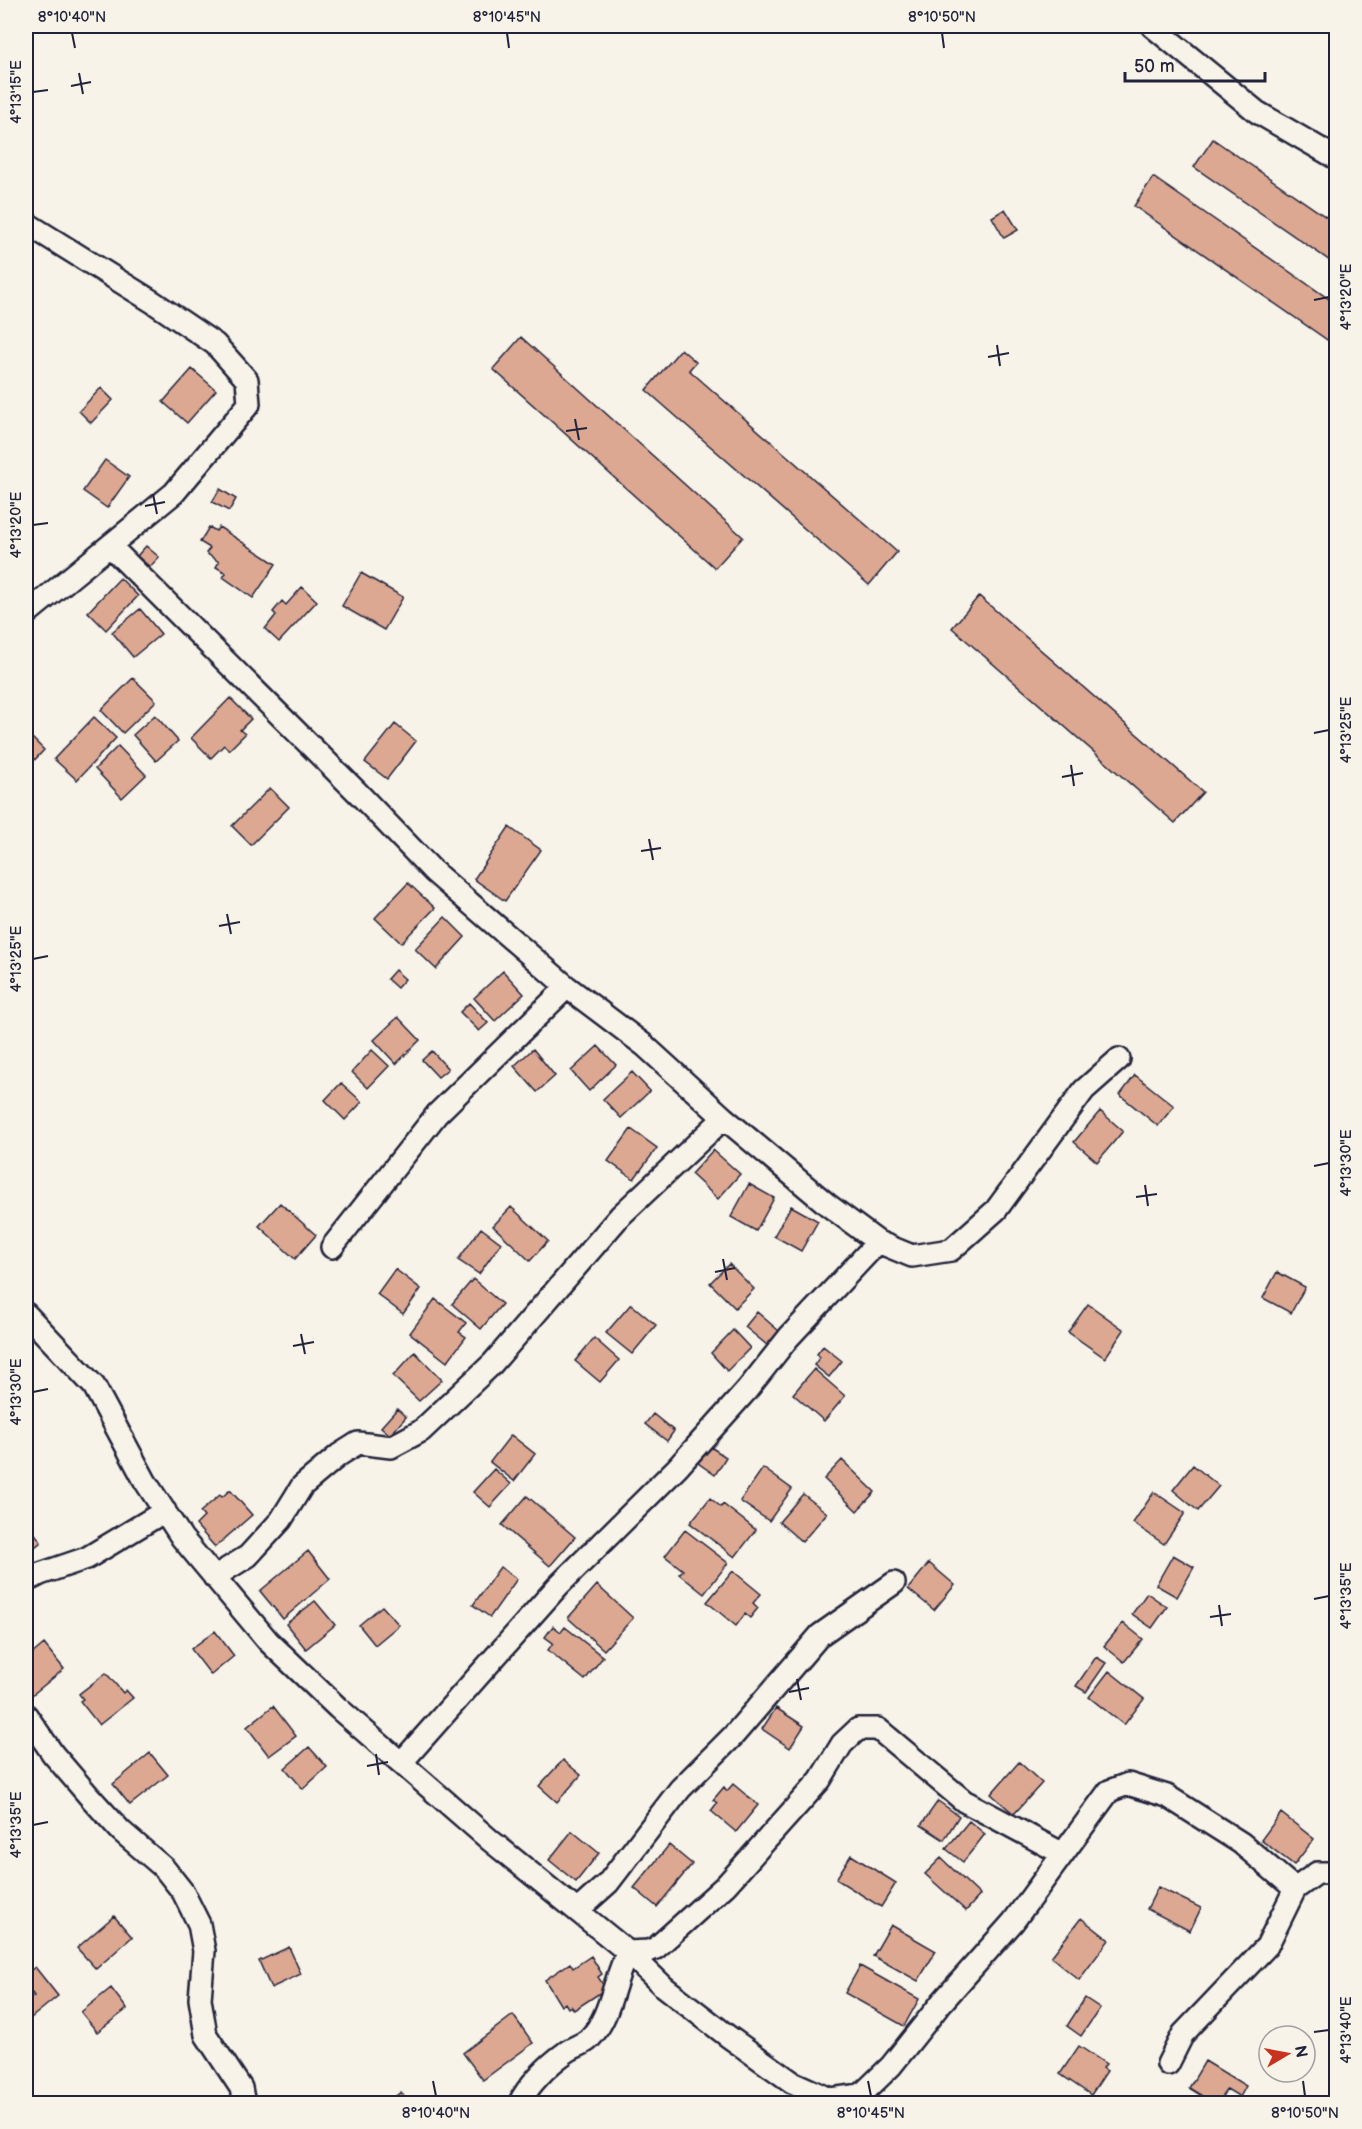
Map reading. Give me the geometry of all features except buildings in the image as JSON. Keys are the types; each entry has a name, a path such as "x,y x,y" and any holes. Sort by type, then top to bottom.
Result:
{"street":[{"path":"1152,26 1257,112 1336,158"},
{"path":"26,223 153,302 215,344 247,380 249,404 174,493 26,614"},
{"path":"110,546 434,872 567,987 644,1045 724,1118 828,1205 878,1242 912,1256 951,1250 996,1210 1084,1090 1119,1059"},
{"path":"332,1247 437,1114 567,987"},
{"path":"214,1577 248,1556 281,1520 302,1486 339,1455 358,1443 391,1446 421,1431 492,1364 620,1216 724,1118"},
{"path":"401,1763 558,1586 677,1468 747,1390 789,1337 878,1242"},
{"path":"26,1314 94,1386 145,1480 182,1538 268,1641 401,1763 491,1841 628,1952 664,1987 792,2082 830,2099 861,2095 891,2066 942,2002 1013,1922 1109,1791 1128,1784 1167,1796 1241,1843 1295,1889"},
{"path":"26,1581 87,1558 165,1511"},
{"path":"578,1910 608,1883 680,1789 733,1736 820,1635 894,1583"},
{"path":"26,1716 89,1796 121,1831 164,1868 183,1892 199,1924 204,1951 200,1999 206,2035 242,2088 244,2103"},
{"path":"628,1952 648,1951 656,1948 726,1886 820,1780 842,1744 858,1729 878,1729 964,1801 1064,1854"},
{"path":"1168,2064 1184,2034 1267,1946 1295,1889 1317,1873 1336,1873"},
{"path":"519,2103 524,2093 565,2052 588,2040 606,2013 620,1966 628,1952"}]}
